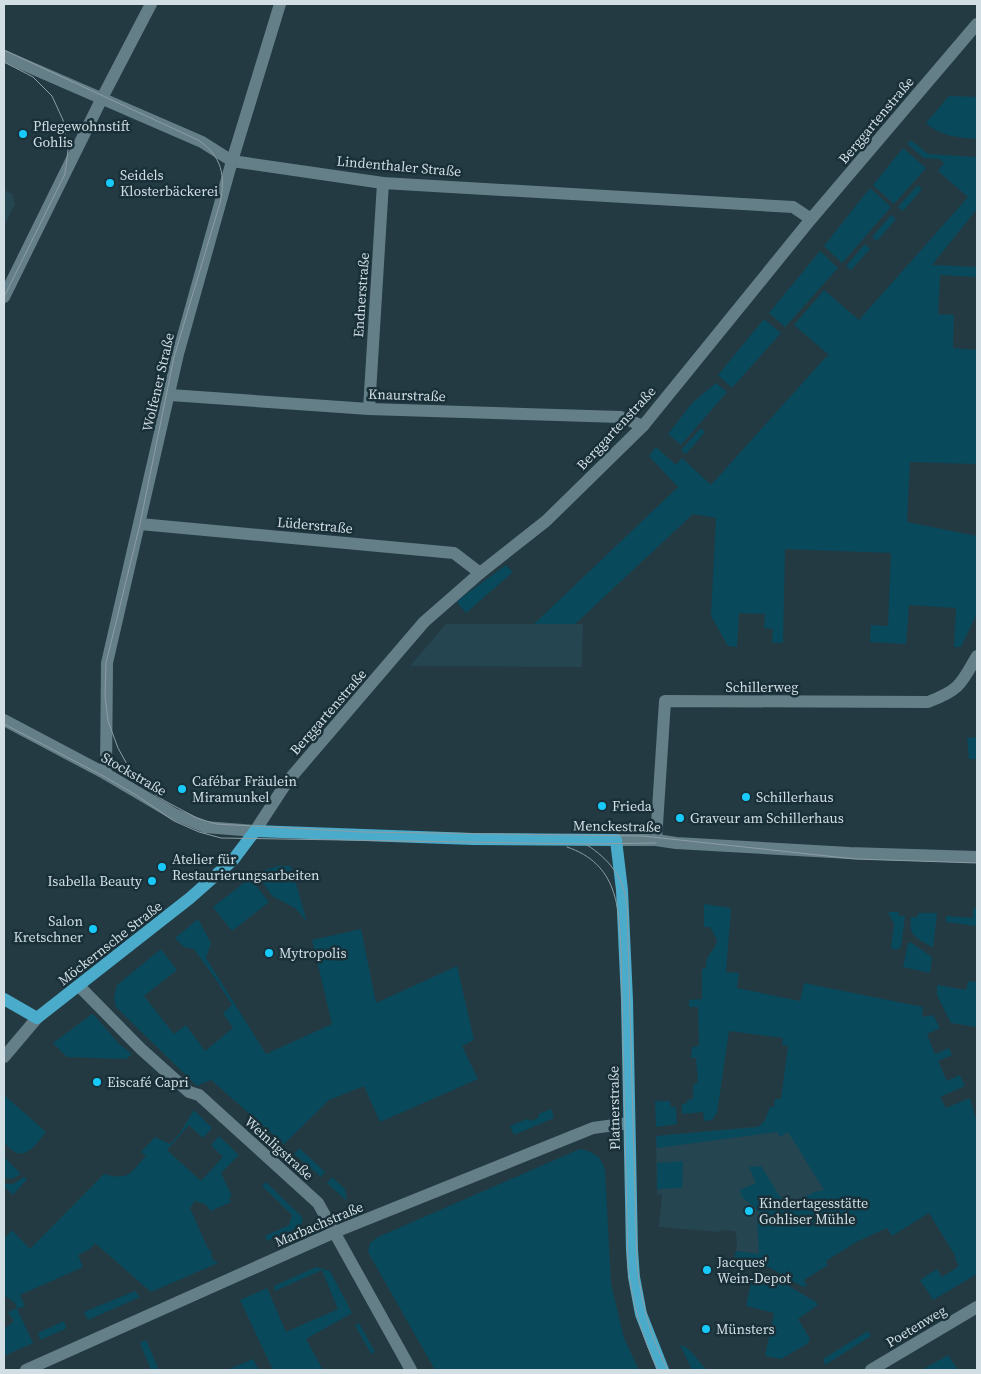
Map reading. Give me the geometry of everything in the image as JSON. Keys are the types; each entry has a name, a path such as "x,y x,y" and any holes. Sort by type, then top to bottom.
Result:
{"main road":[{"name":"Menckestraße","path":"256,832 453,838 616,840"},
{"name":"Möckernsche Straße","path":"38,1018 197,892 237,855 256,832"},
{"name":"Platnerstraße","path":"616,840 622,899 627,1000 634,1277 641,1314 663,1370"},
{"path":"4,999 38,1018"}],"street":[{"path":"4,297 101,100 151,4"},
{"name":"Wolfener Straße","path":"106,774 107,663 178,354 232,161 280,4"},
{"name":"Berggartenstraße","path":"256,832 287,782 424,622 480,573 546,521 642,426 811,219 977,24"},
{"name":"Lindenthaler Straße","path":"4,56 101,100 202,142 232,161 383,182 793,207 811,219"},
{"name":"Endnerstraße","path":"369,409 383,182"},
{"name":"Knaurstraße","path":"170,395 369,409 620,417 642,426"},
{"name":"Lüderstraße","path":"140,524 454,553 480,573"},
{"name":"Schillerweg","path":"656,840 665,701 928,702 946,695 961,685 977,656"},
{"name":"Stockstraße","path":"4,720 106,774 174,814 205,827 256,832"},
{"name":"Menckestraße","path":"616,840 656,840 676,843 849,853 977,857"},
{"name":"Weinligstraße","path":"79,986 141,1049 189,1092 199,1095 318,1203 411,1370"},
{"name":"Möckernsche Straße","path":"4,1056 38,1018"},
{"name":"Marbachstraße","path":"26,1370 335,1232 593,1128 629,1123"},
{"name":"Poetenweg","path":"871,1370 977,1307"}],"shaded area":[{"path":"949,96 977,97 977,139 944,134 926,123"},
{"path":"911,140 928,154 977,157 977,209 932,265 977,267 977,277 940,275 938,314 954,315 953,348 977,350 977,464 910,462 907,522 977,536 977,613 961,647 954,647 956,608 909,605 906,644 870,642 871,625 888,626 891,553 785,549 783,643 772,643 773,629 764,628 765,614 739,613 737,647 728,646 711,616 716,518 693,514 575,624 534,624 678,487 649,456 656,447 676,465 682,458 711,485 829,355 794,325 824,290 859,320 968,197 938,171 944,163 940,159 924,158 907,144"},
{"path":"903,148 926,168 894,204 873,185"},
{"path":"918,185 922,189 903,211 898,207"},
{"path":"870,188 891,207 842,263 824,246"},
{"path":"4,190 12,194 15,204 4,226"},
{"path":"891,215 896,219 877,241 872,237"},
{"path":"865,244 870,249 851,270 846,266"},
{"path":"820,251 838,268 785,327 769,313"},
{"path":"764,319 781,333 732,388 718,375"},
{"path":"716,383 727,392 681,445 668,434 692,403"},
{"path":"701,428 705,432 686,454 681,450"},
{"path":"506,565 513,572 466,613 457,601"},
{"path":"446,624 583,624 582,667 410,666"},
{"path":"977,737 977,759 969,759 967,738"},
{"path":"278,866 291,866 307,922 295,908 272,896 256,873"},
{"path":"250,878 269,902 232,931 213,907"},
{"path":"704,904 731,908 726,972 739,973 737,988 800,1001 804,983 923,1007 922,1017 933,1015 940,1028 927,1034 935,1054 949,1048 952,1055 938,1061 947,1081 960,1075 965,1086 940,1097 946,1108 970,1098 977,1123 977,1274 933,1300 920,1280 937,1269 942,1277 959,1266 956,1257 929,1213 892,1236 887,1228 856,1242 826,1261 828,1265 804,1280 807,1286 803,1287 760,1262 734,1257 736,1251 759,1254 757,1218 760,1213 741,1196 740,1190 756,1183 749,1167 761,1166 787,1208 814,1192 824,1190 788,1132 780,1137 777,1132 657,1148 656,1136 758,1127 764,1122 770,1107 774,1107 775,1099 781,1099 788,1046 782,1045 783,1038 729,1031 717,1113 712,1120 704,1121 703,1112 682,1114 682,1104 687,1103 687,1100 693,1099 693,1084 698,1083 696,1058 691,1058 692,1047 699,1046 698,1007 689,1007 689,1000 702,999 702,969 706,968 707,958 717,940 710,927 704,927"},
{"path":"973,908 977,908 977,926 946,922 946,916 973,918"},
{"path":"888,912 899,912 899,916 905,916 901,947 896,950 891,948 894,924"},
{"path":"918,913 937,913 933,948 912,933 911,917 918,917"},
{"path":"198,919 211,943 206,958 266,1054 332,1024 312,940 361,929 376,1003 457,966 474,1040 462,1046 478,1079 380,1122 364,1086 329,1100 284,1144 211,1080 197,1086 116,1007 114,998 117,985 161,949 177,970 144,996 174,1034 186,1025 205,1051 233,1028 223,1013 232,1005 217,981 194,949 184,947 175,938"},
{"path":"910,942 932,957 930,973 903,967 908,943"},
{"path":"968,981 977,982 977,1027 951,1023 937,995 937,985 966,990"},
{"path":"92,1014 119,1044 132,1054 126,1059 67,1057 53,1043"},
{"path":"4,1095 46,1132 34,1147 21,1154 12,1150 4,1142"},
{"path":"655,1101 670,1101 671,1107 676,1107 677,1124 656,1127"},
{"path":"551,1109 554,1118 514,1135 510,1126 527,1119 531,1121 538,1118 539,1114"},
{"path":"194,1110 212,1128 203,1138 189,1125 167,1150 201,1181 223,1157 211,1145 219,1136 239,1155 221,1173 232,1196 229,1197 231,1202 211,1211 205,1204 195,1201 190,1208 208,1249 211,1250 212,1259 218,1263 151,1292 95,1243 90,1249 78,1255 83,1267 20,1295 25,1306 17,1309 33,1343 4,1356 4,1329 14,1321 8,1312 17,1308 15,1303 4,1295 4,1274 6,1272 4,1270 4,1239 12,1230 30,1249 104,1174 119,1177 128,1174 146,1156 141,1152 155,1137 170,1144 180,1133"},
{"name":"Kindertagesstätte Gohliser Mühle","path":"784,1124 856,1242 818,1265 736,1251 735,1231 721,1230 720,1232 659,1227 662,1194 657,1195 656,1136"},
{"path":"299,1148 325,1172 321,1177 294,1154"},
{"path":"580,1149 596,1155 605,1170 611,1284 624,1338 639,1370 435,1370 368,1252 370,1243 378,1237"},
{"path":"4,1157 21,1174 12,1179 4,1177"},
{"path":"683,1161 682,1188 657,1189 657,1163"},
{"path":"24,1177 27,1179 13,1195 4,1186 4,1184 13,1184"},
{"path":"332,1177 345,1189 347,1201 327,1183"},
{"path":"266,1182 303,1218 301,1227 267,1241 265,1236 289,1225 292,1215 262,1186"},
{"path":"316,1267 330,1271 352,1313 306,1339 323,1370 273,1370 240,1300 267,1288 286,1332 338,1309 322,1270 275,1291 274,1286"},
{"path":"753,1273 773,1277 818,1305 798,1319 810,1339 807,1344 781,1359 765,1356 774,1313 746,1306"},
{"path":"135,1291 140,1297 88,1320 84,1312"},
{"path":"64,1321 65,1329 40,1340 38,1333"},
{"path":"359,1323 375,1352 371,1354 355,1325"},
{"path":"868,1331 871,1336 825,1365 823,1359"},
{"path":"146,1340 159,1370 151,1370 140,1343"},
{"path":"680,1345 691,1352 707,1370 692,1370"},
{"path":"948,1355 958,1370 922,1370"},
{"path":"253,1359 259,1370 227,1370"}],"tram line":[{"path":"4,50 198,140 206,146 217,160 222,175 220,203 174,357 140,524 106,663 105,695 108,721 118,748 133,775 151,792 197,818 216,824 363,832 643,836 855,859 977,863"},
{"path":"4,62 33,77 52,96 63,120 68,150 65,174 4,297"},
{"path":"4,724 105,777 174,821 199,832 221,838 587,844 656,843"},
{"path":"587,845 602,856 614,870 622,885 627,903 637,1264 647,1318 656,1345 668,1370"},
{"path":"567,847 597,864 606,876 612,889 619,919 628,1267 632,1294 639,1320 658,1370"}],"place":[{"name":"Pflegewohnstift Gohlis","path":"23,134"},
{"name":"Seidels Klosterbäckerei","path":"110,183"},
{"name":"Cafébar Fräulein Miramunkel","path":"182,789"},
{"name":"Schillerhaus","path":"746,797"},
{"name":"Frieda","path":"602,806"},
{"name":"Graveur am Schillerhaus","path":"680,818"},
{"name":"Atelier für Restaurierungsarbeiten","path":"162,867"},
{"name":"Isabella Beauty","path":"152,881"},
{"name":"Salon Kretschner","path":"93,929"},
{"name":"Mytropolis","path":"269,953"},
{"name":"Eiscafé Capri","path":"97,1082"},
{"name":"Kindertagesstätte Gohliser Mühle","path":"749,1211"},
{"name":"Jacques' Wein-Depot","path":"707,1270"},
{"name":"Münsters","path":"706,1329"}]}
